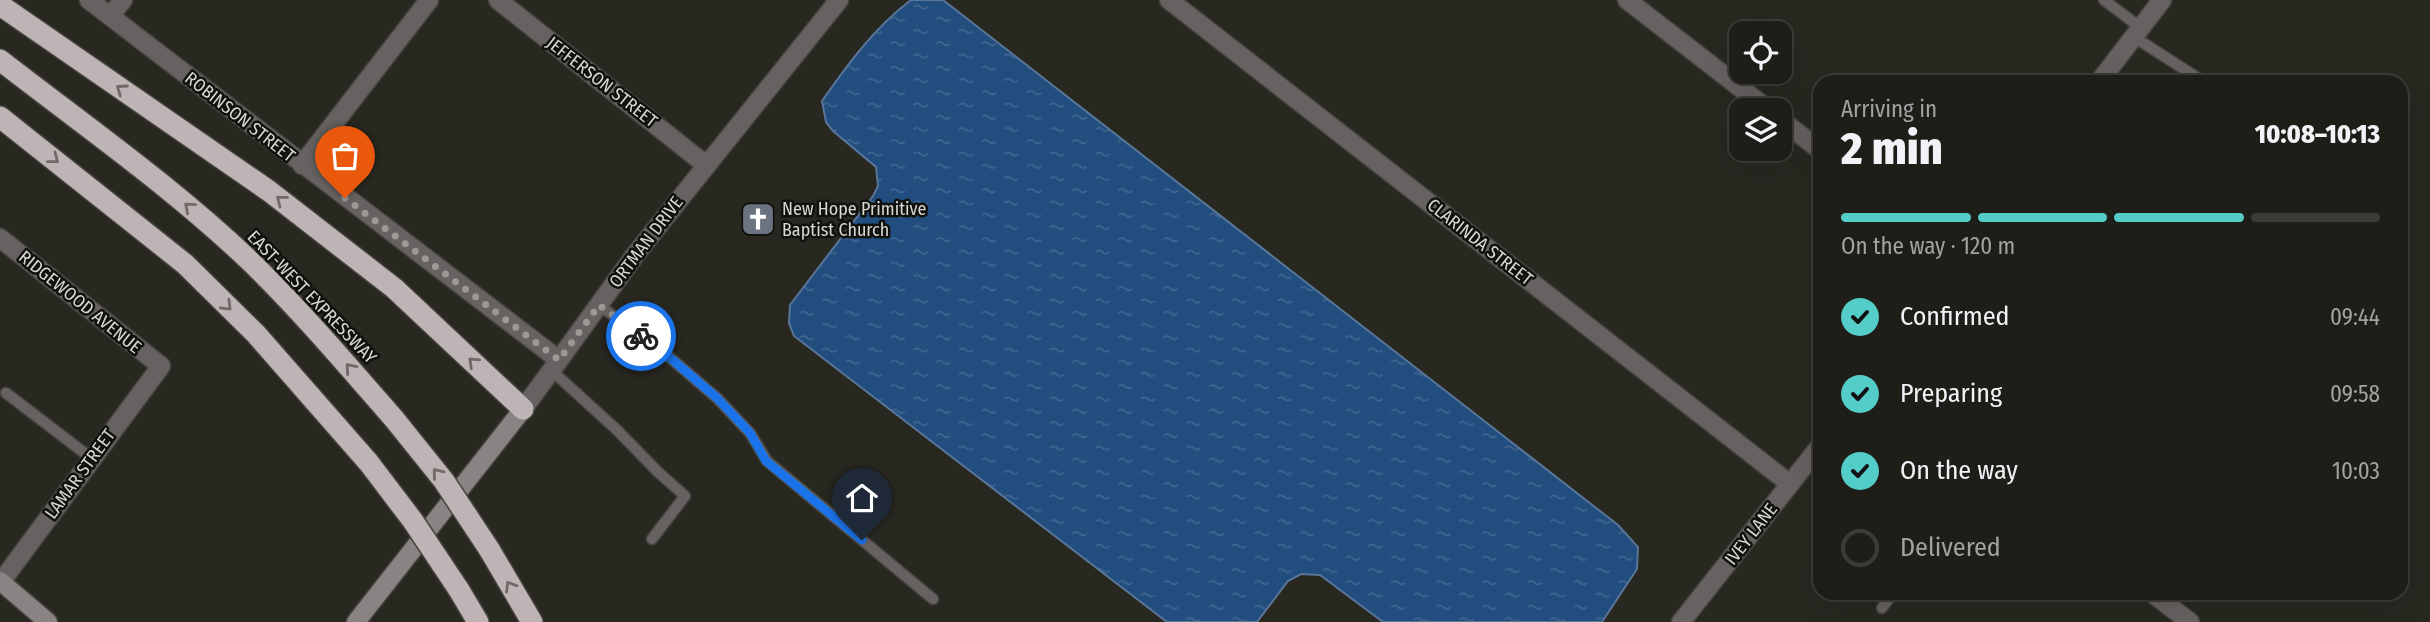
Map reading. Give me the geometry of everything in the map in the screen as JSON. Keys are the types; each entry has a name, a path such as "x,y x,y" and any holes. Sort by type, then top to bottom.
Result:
{"highway":[{"path":"0,5 269,191 394,288 523,409"},
{"name":"EAST-WEST EXPRESSWAY","path":"0,60 184,203 252,263 328,343 444,481 532,622"},
{"path":"0,117 185,264 256,334 369,463 413,520 478,622"}],"main road":[{"name":"ORTMAN DRIVE","path":"356,622 523,409"},
{"path":"1,582 44,621"}],"street":[{"name":"ROBINSON STREET","path":"89,0 555,365"},
{"path":"110,16 123,0"},
{"path":"302,165 429,0"},
{"name":"JEFFERSON STREET","path":"498,0 706,165"},
{"name":"ORTMAN DRIVE","path":"523,409 706,165 839,0"},
{"name":"CLARINDA STREET","path":"1169,0 1790,484"},
{"path":"1627,0 1754,98"},
{"path":"2104,75 2162,0"},
{"path":"1792,128 1813,145"},
{"name":"RIDGEWOOD AVENUE","path":"0,238 161,366"},
{"name":"LAMAR STREET","path":"1,582 161,366"},
{"name":"IVEY LANE","path":"1681,622 1813,455"},
{"path":"2161,600 2190,622"}],"lane":[{"path":"2104,0 2138,32 2195,75"},
{"path":"599,305 668,356 717,398 750,433 766,461 933,599"},
{"path":"555,365 658,472 685,496 652,539"},
{"path":"6,393 91,458"},
{"path":"1882,608 1888,600"}],"water":[{"path":"911,0 943,0 1618,525 1638,547 1637,569 1602,622 1383,622 1320,575 1301,574 1288,581 1257,622 1167,622 794,336 789,323 790,305 878,186 876,167 833,131 826,122 822,101 873,35"}],"way so far":[{"path":"345,198 559,360 599,305 641,336"}],"place":[{"name":"New Hope Primitive Baptist Church","path":"758,219"}],"route":[{"path":"641,336 717,398 750,433 766,461 862,540"}]}
